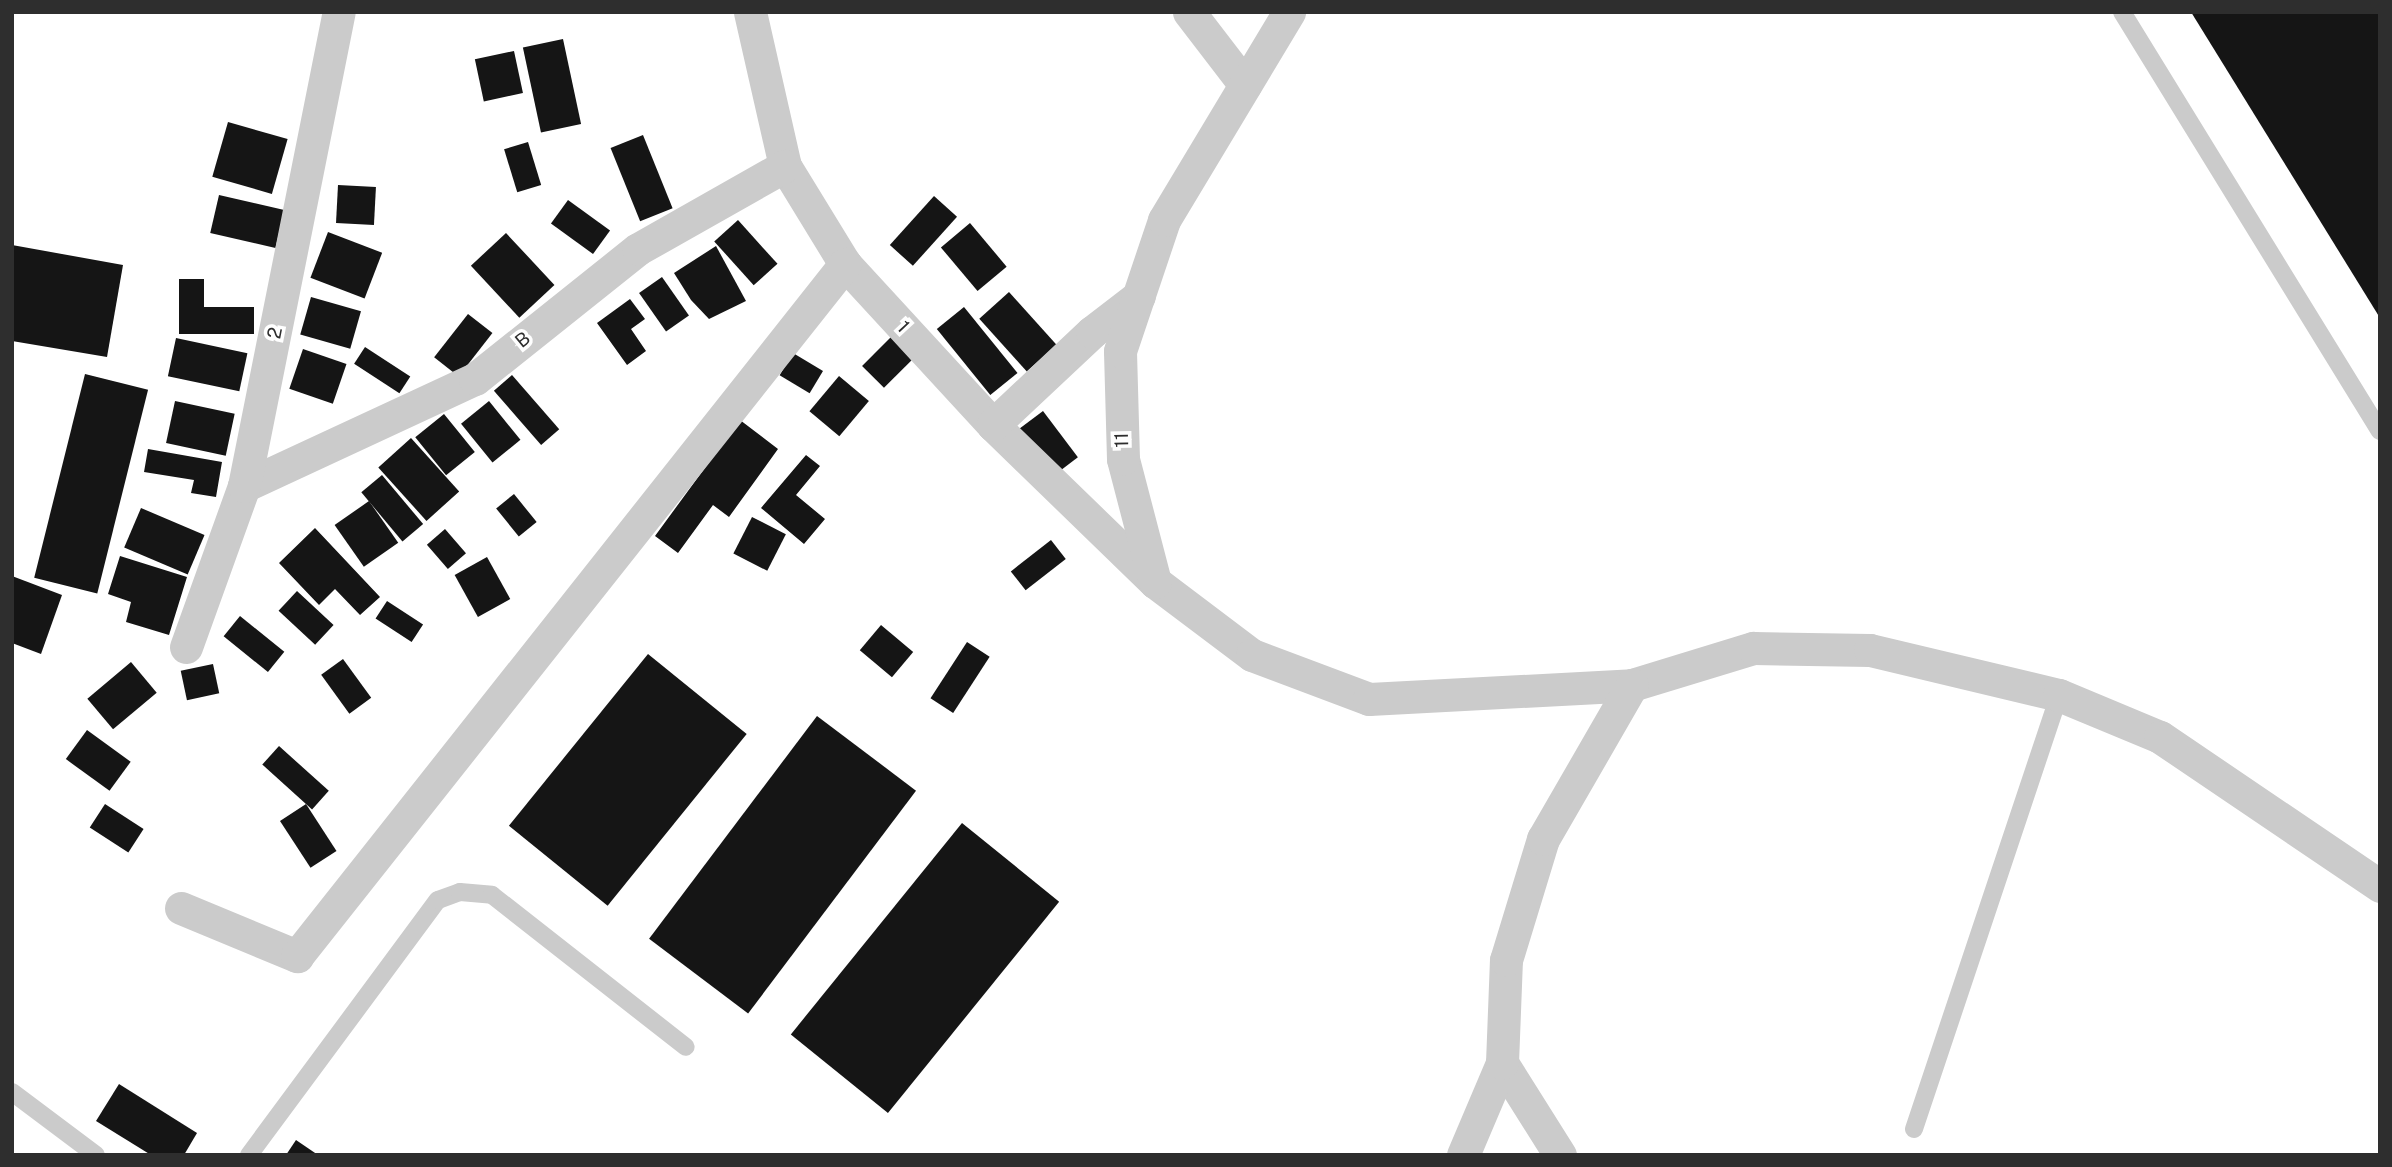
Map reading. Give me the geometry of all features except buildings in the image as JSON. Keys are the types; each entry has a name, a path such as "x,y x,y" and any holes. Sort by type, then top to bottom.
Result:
{"street":[{"name":"2","path":"186,647 244,486 338,12"},
{"name":"1","path":"750,12 785,166 845,264 993,425 1155,582 1252,655 1369,699 1632,685 1752,648 1857,650 2059,695 2160,737 2380,886"},
{"path":"1189,12 1245,85"},
{"name":"11","path":"1155,582 1123,458 1120,351 1164,220 1289,12"},
{"name":"B","path":"244,486 475,379 638,248 785,166"},
{"path":"181,908 297,956 845,264"},
{"path":"993,425 1092,332 1139,296"},
{"path":"1462,1155 1502,1063 1506,960 1543,839 1632,685"},
{"path":"1502,1063 1560,1155"}],"lane":[{"path":"2122,12 2380,431"},
{"path":"1914,1129 2059,695"},
{"path":"249,1155 438,900 460,892 492,895 686,1046"},
{"path":"12,1092 96,1155"}]}
